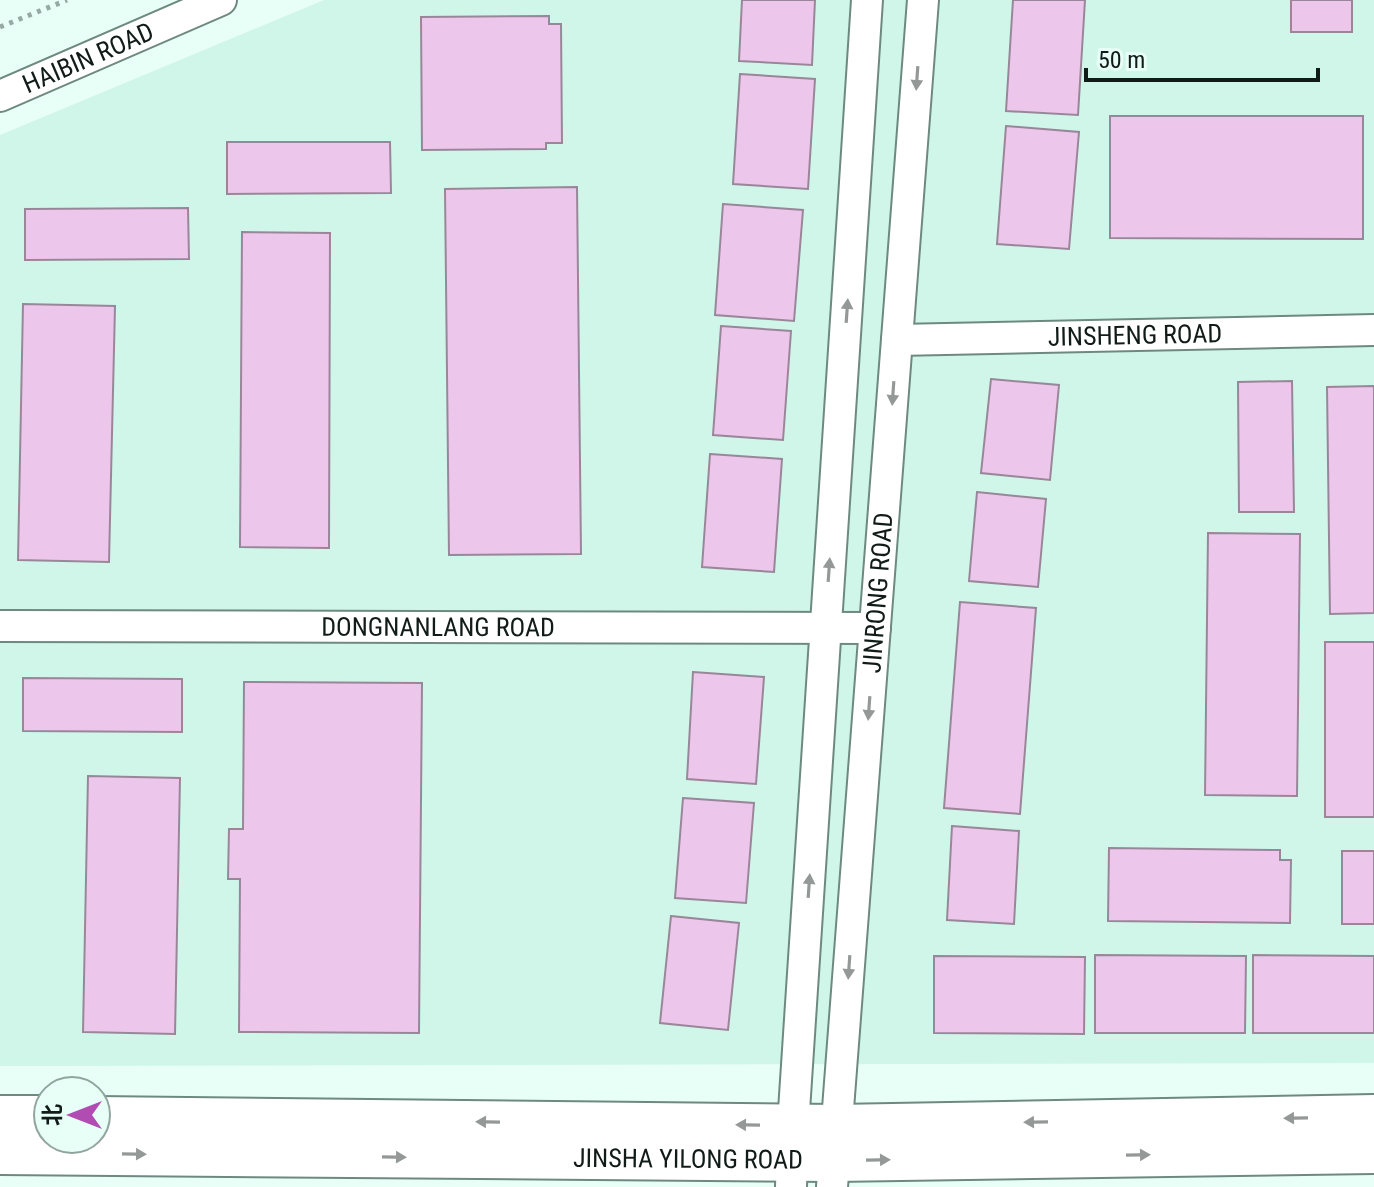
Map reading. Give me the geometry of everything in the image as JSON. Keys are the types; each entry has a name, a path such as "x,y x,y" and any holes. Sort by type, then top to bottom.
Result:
{"street":[{"name":"HAIBIN ROAD","path":"0,96 221,0"},
{"name":"JINRONG ROAD","path":"813,1158 825,628 867,0"},
{"name":"JINRONG ROAD","path":"813,1158 875,628 923,0"},
{"name":"JINSHENG ROAD","path":"897,340 1374,330"},
{"name":"DONGNANLANG ROAD","path":"0,626 875,628"},
{"name":"JINSHA YILONG ROAD","path":"112,1119 813,1158 1374,1116"},
{"path":"0,1117 32,1117"},
{"name":"JINSHA YILONG ROAD","path":"0,1153 813,1158 1374,1152"}],"path":[{"path":"0,27 67,0"}],"shaded area":[{"path":"324,0 1374,0 1374,1063 0,1066 0,135"}],"building":[{"path":"742,0 815,0 812,65 739,61"},
{"path":"1013,0 1085,0 1078,115 1006,111"},
{"path":"1291,0 1352,0 1352,32 1291,32"},
{"path":"549,16 549,24 561,24 562,143 546,143 546,149 422,150 421,17"},
{"path":"740,74 815,79 808,189 733,184"},
{"path":"1110,116 1363,116 1363,239 1110,238"},
{"path":"1006,126 1079,132 1069,249 997,244"},
{"path":"227,142 390,142 391,193 227,194"},
{"path":"577,187 581,554 449,555 445,189"},
{"path":"723,204 803,210 794,321 715,315"},
{"path":"188,208 189,259 25,260 25,209"},
{"path":"242,232 330,233 329,548 240,547"},
{"path":"23,304 115,306 109,562 18,560"},
{"path":"721,326 791,331 783,440 713,435"},
{"path":"991,379 1059,385 1050,480 981,473"},
{"path":"1292,381 1294,512 1239,512 1238,382"},
{"path":"1374,386 1374,613 1330,614 1327,387"},
{"path":"710,454 782,459 774,572 702,567"},
{"path":"977,492 1046,499 1038,587 969,581"},
{"path":"1208,533 1300,534 1297,796 1205,795"},
{"path":"960,602 1036,608 1020,814 944,808"},
{"path":"1325,642 1374,642 1374,817 1325,817"},
{"path":"693,672 764,677 756,784 687,779"},
{"path":"23,678 182,679 182,732 23,731"},
{"path":"244,682 422,683 419,1033 239,1032 240,879 228,879 229,829 243,829"},
{"path":"88,776 180,778 175,1034 83,1032"},
{"path":"683,798 754,803 746,903 675,898"},
{"path":"952,826 1019,831 1014,924 947,920"},
{"path":"1109,848 1280,850 1280,860 1291,860 1290,923 1108,921"},
{"path":"1342,851 1374,851 1374,924 1342,924"},
{"path":"671,916 739,923 728,1030 660,1023"},
{"path":"1095,955 1246,956 1245,1033 1095,1033"},
{"path":"1253,955 1374,956 1374,1033 1253,1033"},
{"path":"934,956 1085,957 1084,1034 934,1033"}]}
